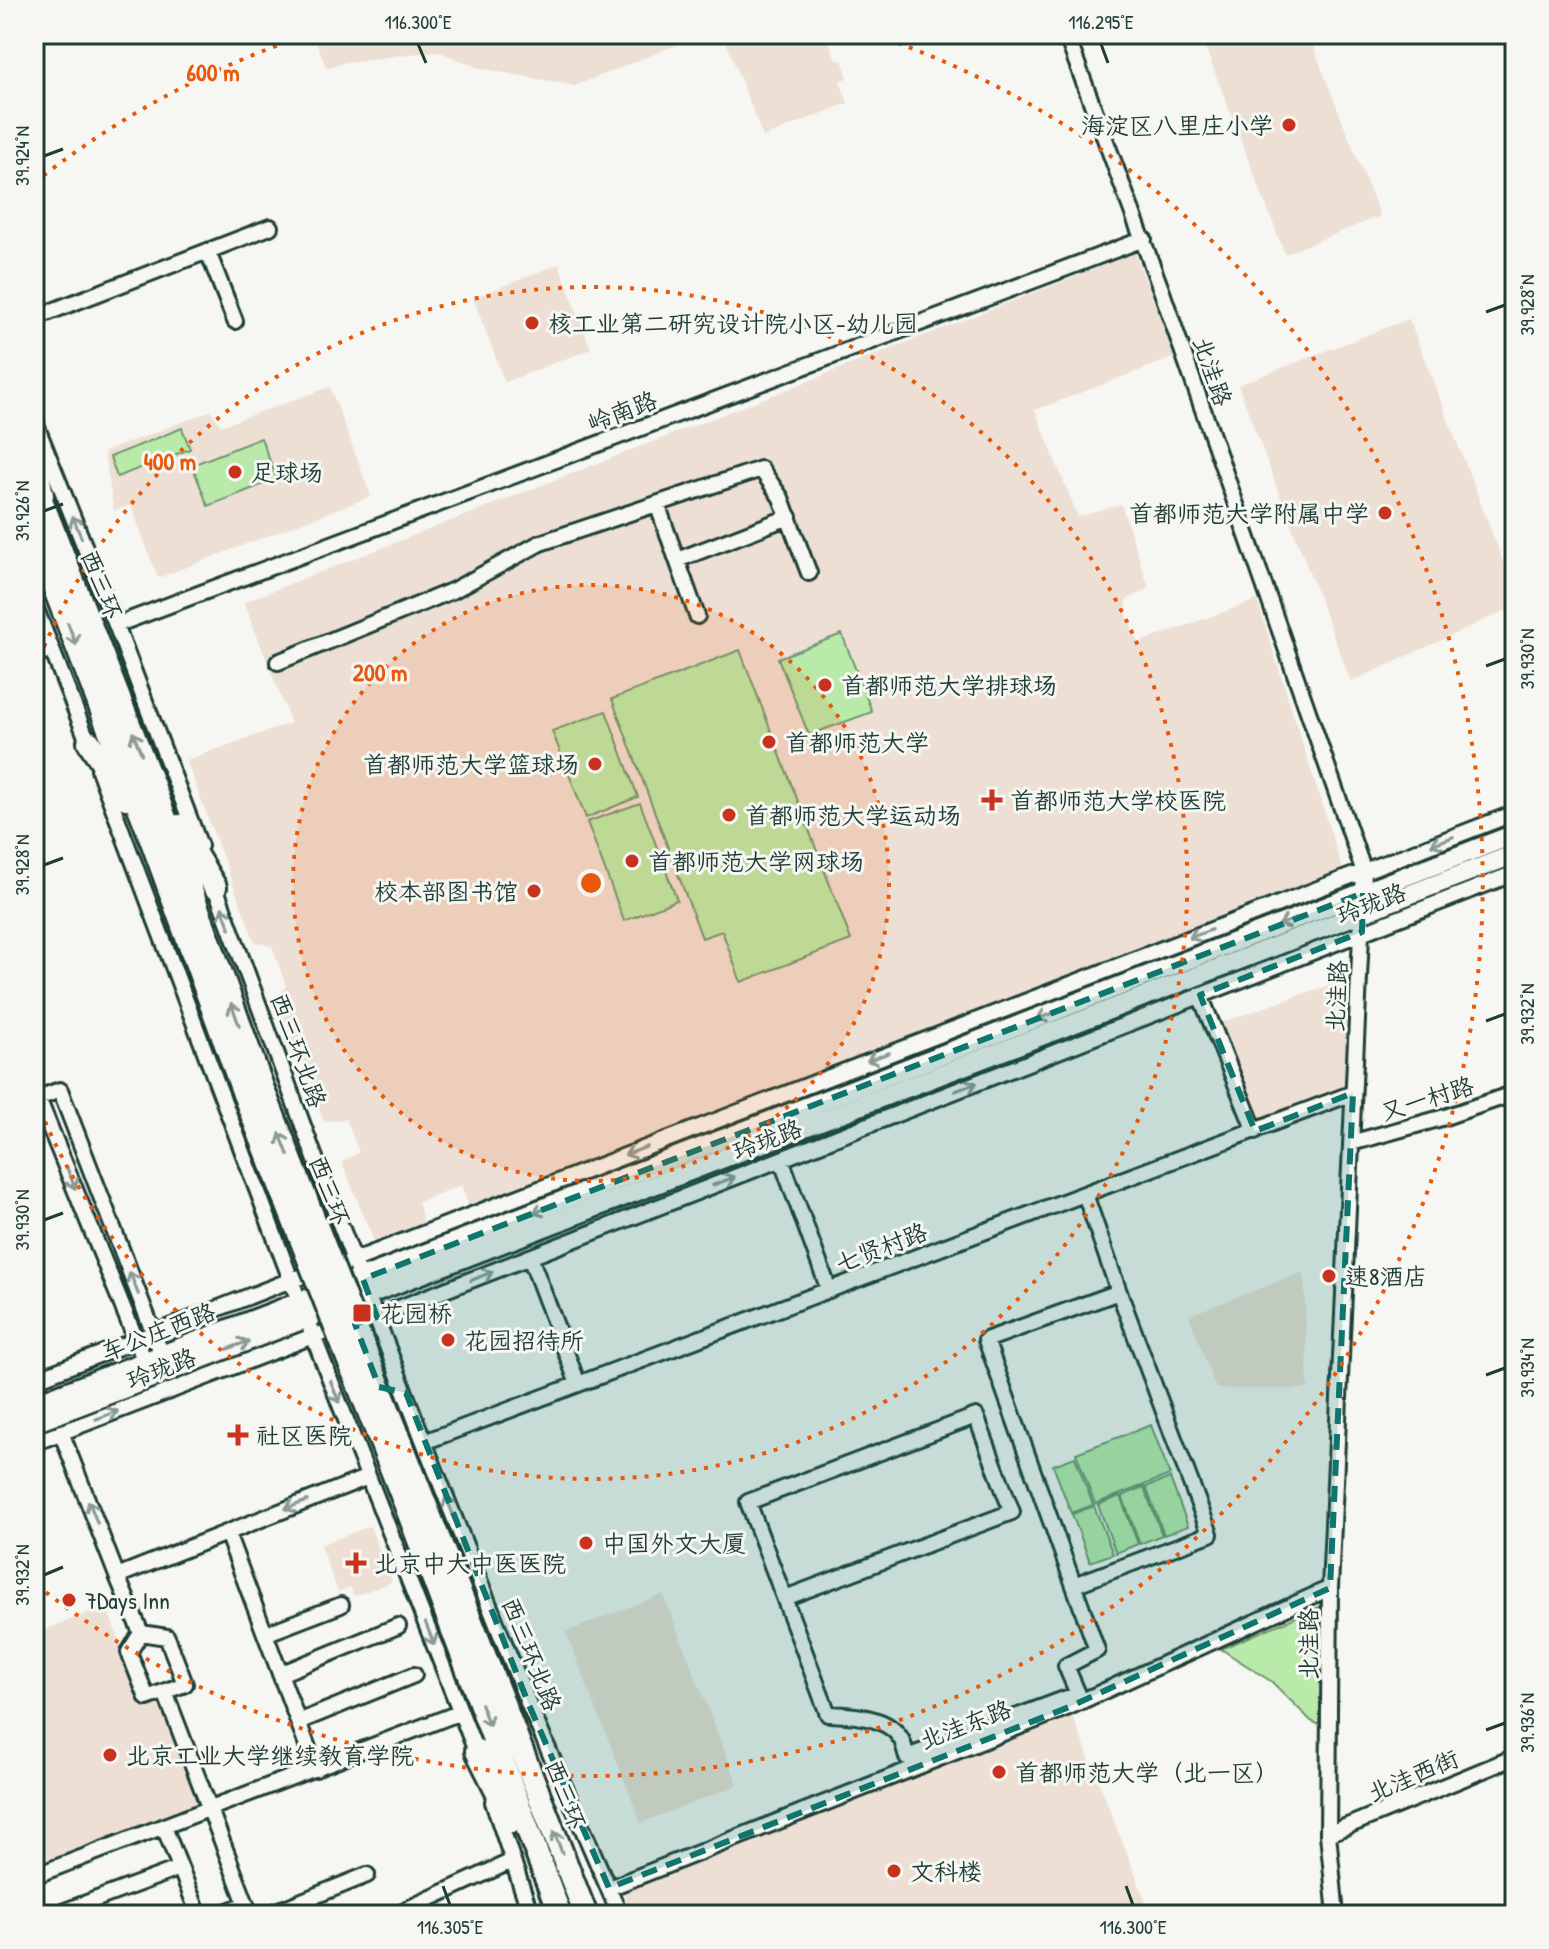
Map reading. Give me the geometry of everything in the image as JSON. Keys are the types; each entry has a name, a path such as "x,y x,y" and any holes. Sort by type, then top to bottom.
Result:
{"highway":[{"path":"34,454 44,508"},
{"name":"西三环","path":"34,482 154,788 253,1091"},
{"name":"西三环","path":"34,535 417,1507 586,1915"},
{"path":"89,742 149,833"},
{"path":"154,788 215,887"},
{"name":"西三环","path":"417,1507 560,1915"},
{"path":"477,1751 560,1915"}],"main road":[{"name":"玲珑路","path":"1363,903 1515,834"},
{"name":"玲珑路","path":"306,1319 333,1300 366,1287 1363,903 1515,854"},
{"name":"车公庄西路","path":"34,1404 154,1359 306,1319"},
{"name":"车公庄西路","path":"34,1423 306,1319"}],"street":[{"path":"1067,37 1087,34"},
{"name":"北洼路","path":"1067,37 1144,239 1364,872 1330,1588 1328,1834 1336,1915"},
{"path":"34,318 270,227"},
{"name":"岭南路","path":"116,625 1144,239"},
{"path":"208,252 235,321"},
{"name":"西三环北路","path":"34,420 116,625 424,1442 529,1705 620,1915"},
{"path":"278,662 454,590 540,543 761,469 781,498 809,573"},
{"path":"657,504 697,616"},
{"path":"677,560 789,517"},
{"path":"34,604 306,1319 477,1751 531,1915"},
{"path":"34,655 52,649"},
{"name":"玲珑路","path":"34,1380 1515,813"},
{"name":"玲珑路","path":"34,1443 306,1319 344,1327 377,1317 1515,873"},
{"path":"1200,995 1255,1131"},
{"path":"60,1090 154,1333 154,1359 136,1340 38,1098 60,1090"},
{"name":"七贤村路","path":"424,1442 1353,1093"},
{"name":"又一村路","path":"1351,1143 1445,1117 1515,1093"},
{"path":"781,1159 829,1290"},
{"path":"262,1200 322,1177"},
{"path":"1074,1585 1210,1534 1085,1194"},
{"path":"268,1219 303,1226 367,1384 406,1393"},
{"path":"530,1257 578,1384"},
{"path":"785,1598 1012,1512 976,1416 748,1502 828,1714 859,1716 888,1727 900,1736 907,1757 1078,1694 1066,1666 1097,1650 986,1340 1119,1292"},
{"path":"353,1438 414,1415"},
{"path":"61,1432 141,1633"},
{"path":"117,1576 368,1477"},
{"path":"227,1533 316,1769"},
{"name":"北洼东路","path":"609,1888 1069,1707 1330,1588"},
{"path":"265,1634 341,1605"},
{"path":"280,1674 398,1626"},
{"path":"141,1633 167,1637 185,1684 147,1698 129,1652 141,1633"},
{"path":"298,1722 414,1675"},
{"path":"165,1692 248,1910 217,1915"},
{"path":"34,1876 461,1712"},
{"name":"北洼西街","path":"1328,1834 1515,1757"},
{"path":"164,1827 199,1915"},
{"path":"394,1915 512,1861"},
{"path":"54,1915 180,1868"},
{"path":"267,1915 367,1875"}],"highlighted area":[{"path":"1363,893 1362,932 1200,995 1255,1131 1353,1093 1330,1588 1069,1707 609,1888 529,1705 406,1393 379,1387 355,1324 377,1317 363,1279"}],"shaded area":[{"path":"313,34 703,34 575,86 479,68 438,51 345,62 327,69"},
{"path":"723,34 826,34 836,60 842,60 848,77 840,81 848,103 763,137"},
{"name":"海淀区八里庄小学","path":"1200,34 1308,34 1380,216 1285,254"},
{"name":"首都师范大学","path":"1135,253 1175,357 1035,410 1078,517 1121,504 1149,588 1126,600 1127,617 1138,643 1257,600 1343,871 469,1207 461,1185 418,1202 424,1224 375,1243 342,1162 359,1152 346,1119 324,1122 277,998 286,986 272,946 255,942 186,760 291,723 244,602"},
{"name":"核工业第二研究设计院小区-幼儿园","path":"559,264 591,349 505,382 473,298"},
{"name":"首都师范大学附属中学","path":"1409,319 1515,592 1515,606 1351,682 1238,385"},
{"path":"330,387 371,496 158,578 131,505 114,511 104,452 211,411 221,426"},
{"path":"1349,978 1346,1088 1261,1122 1220,1023"},
{"path":"1304,1272 1308,1389 1216,1389 1189,1315"},
{"name":"北京中大中医医院","path":"370,1526 392,1582 354,1596 350,1587 338,1592 320,1545"},
{"path":"663,1594 738,1785 641,1823 566,1632"},
{"name":"北京工业大学继续教育学院","path":"106,1606 143,1703 167,1707 205,1804 34,1869 34,1634"},
{"name":"首都师范大学（北一区）","path":"1069,1707 1151,1915 632,1915 620,1884"}],"green space":[{"path":"182,428 190,449 117,477 110,457"},
{"name":"足球场","path":"261,438 277,479 208,506 192,465"},
{"name":"首都师范大学排球场","path":"842,634 872,712 809,735 778,658"},
{"name":"首都师范大学运动场","path":"740,650 851,940 741,982 722,931 702,938 612,699"},
{"name":"首都师范大学篮球场","path":"606,711 638,797 586,818 552,731"},
{"name":"首都师范大学网球场","path":"640,803 677,900 624,921 587,822"},
{"path":"1151,1425 1170,1475 1095,1504 1076,1453"},
{"path":"1075,1457 1093,1505 1071,1513 1053,1465"},
{"path":"1170,1478 1188,1526 1164,1535 1146,1487"},
{"path":"1144,1487 1162,1535 1140,1544 1122,1496"},
{"path":"1120,1496 1138,1544 1116,1553 1098,1505"},
{"path":"1094,1506 1113,1554 1090,1562 1072,1514"},
{"path":"1319,1607 1322,1726 1311,1721 1272,1682 1221,1649"}],"place":[{"name":"海淀区八里庄小学","path":"1289,125"},
{"name":"核工业第二研究设计院小区-幼儿园","path":"532,323"},
{"name":"足球场","path":"235,472"},
{"name":"首都师范大学附属中学","path":"1385,513"},
{"name":"首都师范大学排球场","path":"825,685"},
{"name":"首都师范大学","path":"769,742"},
{"name":"首都师范大学篮球场","path":"595,764"},
{"name":"首都师范大学校医院","path":"992,800"},
{"name":"首都师范大学运动场","path":"729,815"},
{"name":"首都师范大学网球场","path":"632,861"},
{"name":"校本部图书馆","path":"534,891"},
{"name":"速8酒店","path":"1329,1276"},
{"name":"花园桥","path":"362,1313"},
{"name":"花园招待所","path":"448,1340"},
{"name":"社区医院","path":"238,1435"},
{"name":"中国外文大厦","path":"586,1543"},
{"name":"北京中大中医医院","path":"356,1563"},
{"name":"7Days Inn","path":"69,1600"},
{"name":"北京工业大学继续教育学院","path":"110,1755"},
{"name":"首都师范大学（北一区）","path":"999,1772"},
{"name":"文科楼","path":"894,1871"}]}
